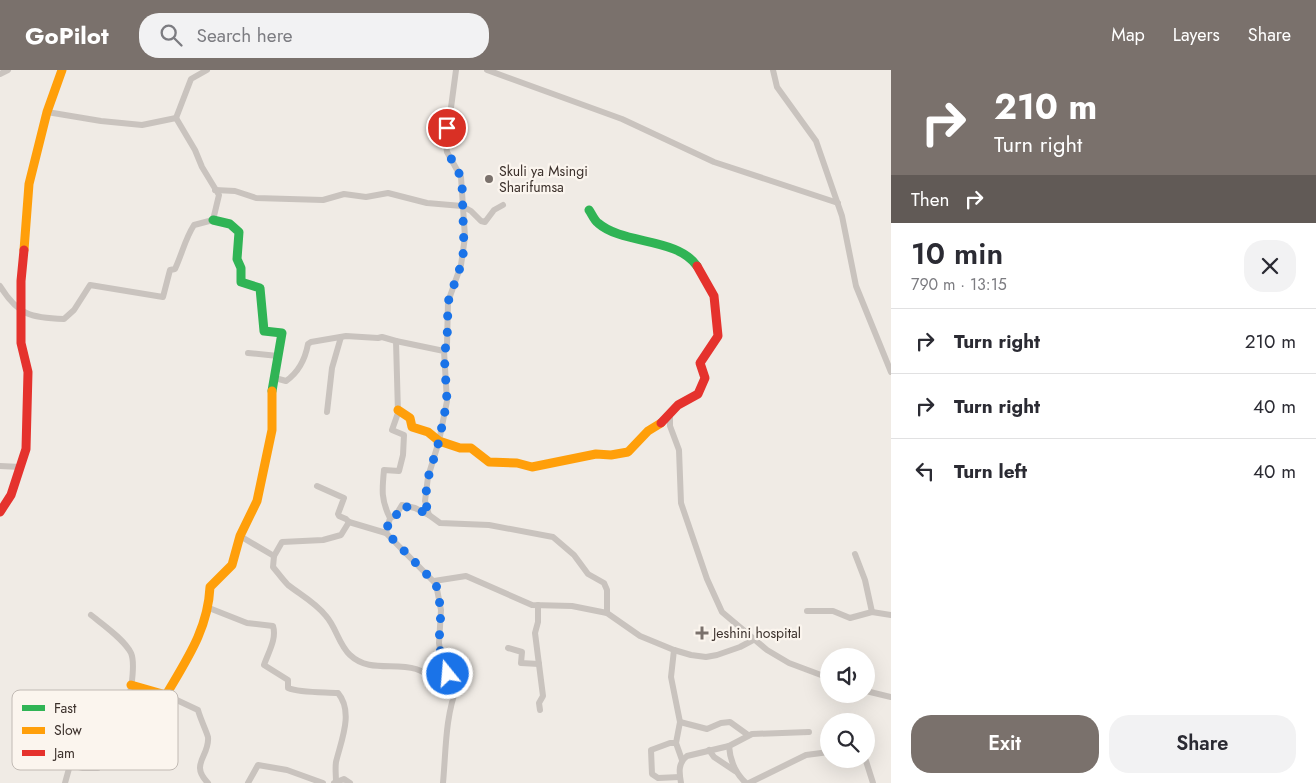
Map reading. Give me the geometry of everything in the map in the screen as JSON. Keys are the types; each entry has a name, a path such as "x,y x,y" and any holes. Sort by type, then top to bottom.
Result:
{"street":[{"path":"0,74 8,70"},
{"path":"0,512 11,495 26,449 28,372 21,343 21,281 29,184 47,112 62,70"},
{"path":"176,118 191,79 207,70"},
{"path":"429,515 425,501 428,478 439,441 447,401 444,351 447,345 448,302 461,265 464,249 461,177 446,149 456,70"},
{"path":"487,70 622,119 714,162 838,203"},
{"path":"773,70 777,87 816,141 846,229 846,244 856,286 891,372"},
{"path":"47,112 101,121 142,125 176,118"},
{"path":"176,118 196,150 202,167 218,195 213,220"},
{"path":"215,190 235,191 256,198 323,200 344,194 366,197 388,194 427,203 462,206 485,222 494,210 502,205"},
{"path":"398,410 410,418 412,427 428,432 439,441 460,448 471,448 489,462 517,463 532,467 596,454 611,455 628,452 648,431 670,415 678,405 694,398 702,388 704,378 700,363 718,336 714,296 695,263 678,250 620,234 598,223 589,210"},
{"path":"0,286 9,301 22,313 64,319 74,310 90,285 163,297 170,270 175,269 183,252 185,239 194,225 213,220 230,224 238,232 237,260 241,268 242,282 260,288 264,331 282,333 272,393 272,430 257,501 240,536 232,565 210,587 209,608 196,643 169,690"},
{"path":"275,378 286,381 294,376 306,356 308,344 341,337 382,337 396,342 444,351"},
{"path":"327,412 332,368 341,337"},
{"path":"386,532 390,518 383,504 384,470 398,471 403,455 404,435 392,430 398,410 396,342"},
{"path":"248,354 278,356"},
{"path":"670,415 670,426 679,450 681,503 710,587 722,612 767,650 789,663 820,675"},
{"path":"0,466 21,467"},
{"path":"317,486 344,498 338,514 349,522 386,532 436,584 441,610 439,643 444,672 441,677 428,676 416,669 373,666 356,660 344,648 326,616 308,598 287,584 273,568 274,556 282,542 323,540 341,534 349,522"},
{"path":"390,518 396,516 402,505 415,508 440,523 489,525 553,537 574,555 588,574 604,583 607,590 608,613"},
{"path":"240,536 274,556"},
{"path":"855,554 865,580 872,612"},
{"path":"434,581 466,576 532,605 572,606 608,613 640,636 674,650 706,657 740,647 754,639"},
{"path":"538,605 538,622 535,632 543,696 539,703 540,710"},
{"path":"209,608 247,623 273,626 275,632 264,665 288,680 288,688 297,692 311,690 338,693 343,700 345,730 336,765 335,783 344,779 350,783"},
{"path":"807,611 833,611 850,618 872,612 891,615"},
{"path":"91,615 116,636 131,653 133,674 130,690"},
{"path":"508,648 522,652 521,663 539,664"},
{"path":"674,650 671,677 680,722 676,743 682,760 680,768 681,780 655,777 652,774 650,753 653,748 676,743"},
{"path":"444,672 453,677 457,687 452,697 448,722 444,783"},
{"path":"131,685 148,690"},
{"path":"875,693 891,697"},
{"path":"178,701 198,710 208,738 200,766 200,773 208,783"},
{"path":"680,722 707,729 721,723 730,722 748,735"},
{"path":"682,760 687,756 730,746 748,735 809,732"},
{"path":"730,746 730,754 736,772"},
{"path":"709,750 714,757 736,772 747,783 806,755 820,753"},
{"path":"248,783 258,765 287,770 323,783"},
{"path":"869,768 874,783"},
{"path":"65,783 68,770"}],"traffic: fast":[{"path":"589,210 597,222 609,230 677,250 697,266"},
{"path":"213,220 230,224 239,232 237,259 241,268 241,282 260,288 264,331 282,333 272,391"}],"traffic: slow":[{"path":"24,250 29,184 47,112 62,70"},
{"path":"169,690 201,630 210,587 232,565 240,536 257,501 272,430 272,391"},
{"path":"398,410 410,418 412,427 428,432 439,441 460,448 471,448 489,462 517,463 532,467 596,454 611,455 628,452 648,431 661,423"},
{"path":"131,685 148,690"}],"traffic: jam":[{"path":"0,512 11,495 26,449 28,372 21,343 21,281 24,250"},
{"path":"661,423 678,405 698,394 705,378 700,363 718,336 714,296 697,266"}],"place":[{"name":"Skuli ya Msingi Sharifumsa","path":"489,179"},
{"name":"Jeshini hospital","path":"702,633"}],"route":[{"path":"447,128 446,149 461,177 463,189 464,249 446,314 447,345 444,351 447,401 439,441 428,478 425,501 429,515 415,508 402,505 396,516 390,518 386,532 436,584 441,610 439,643 444,672 448,674"}]}
